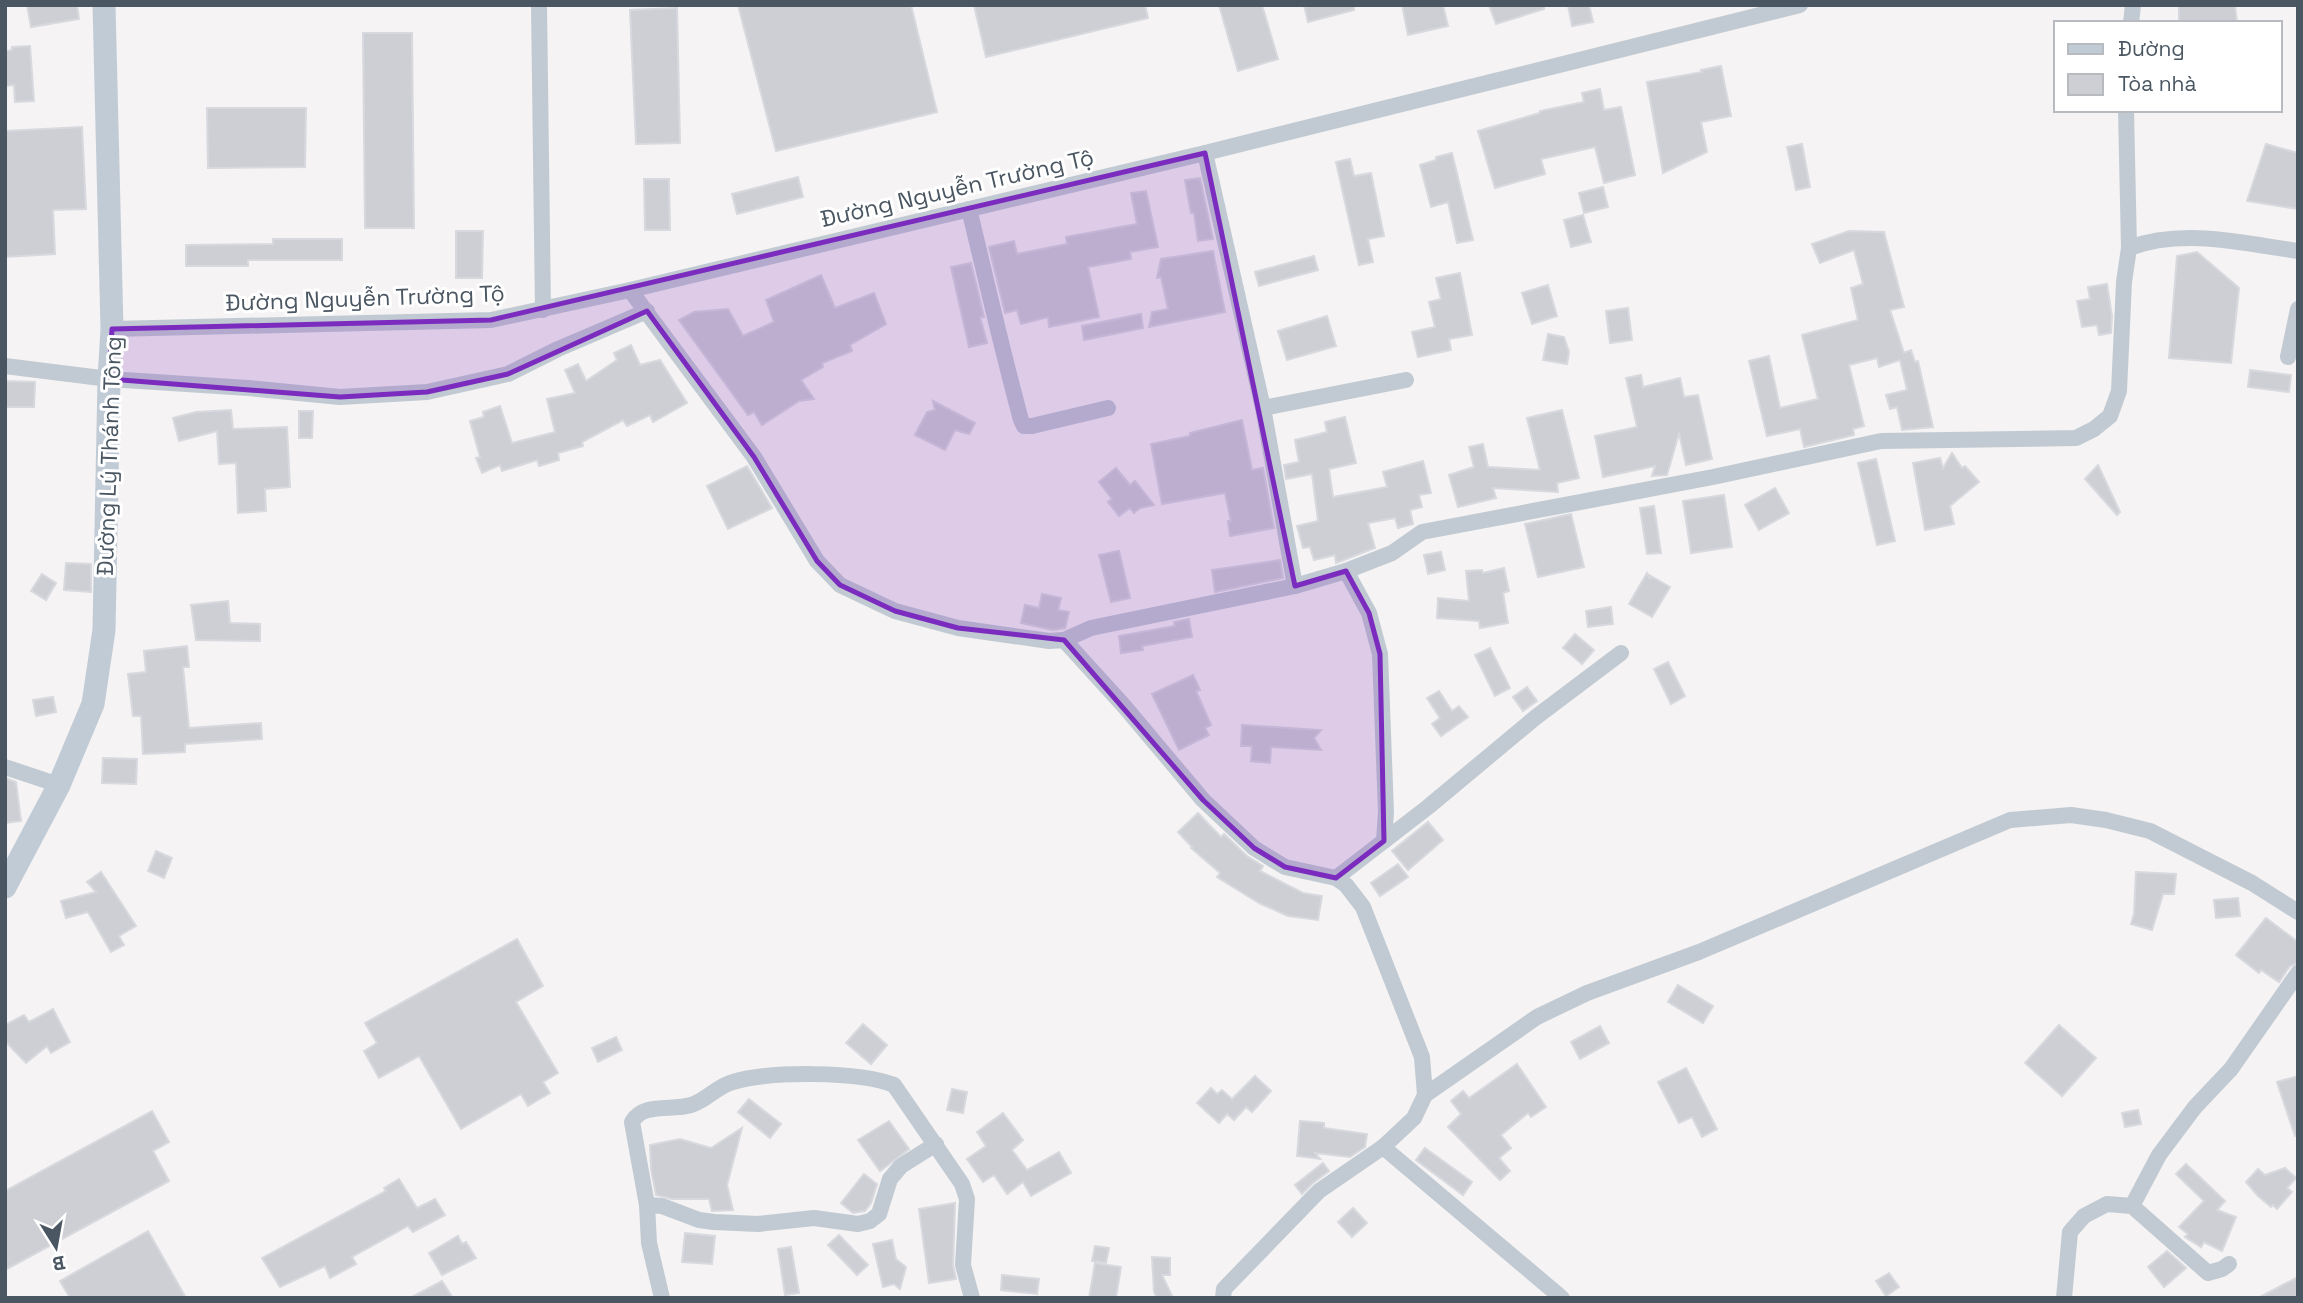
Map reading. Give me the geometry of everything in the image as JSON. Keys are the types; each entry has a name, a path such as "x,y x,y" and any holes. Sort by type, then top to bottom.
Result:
{"street":[{"name":"Đường Lý Thánh Tông","path":"5,887 59,785 93,704 104,630 112,329 104,5"},
{"path":"539,5 543,310"},
{"name":"Đường Nguyễn Trường Tộ","path":"112,329 491,320 630,290 1205,153 1800,5"},
{"path":"630,290 754,457 817,562 839,585 895,611 958,628 1064,640 1091,628 1295,586 1346,571 1392,553 1422,532 1713,477 1881,441 2076,438 2094,429 2109,416 2119,391 2124,282 2129,248 2126,112"},
{"path":"1205,153 1263,408 1295,586"},
{"path":"969,209 997,332 1024,426 1108,408"},
{"path":"2129,248 2164,238 2210,239 2298,251"},
{"path":"2288,357 2298,309"},
{"path":"5,366 109,380 248,388 340,397 427,392 508,374 558,349 647,311"},
{"path":"1263,408 1406,380"},
{"path":"1346,571 1369,613 1380,654 1386,812 1384,841"},
{"path":"1064,640 1203,800 1254,848 1285,867 1336,878 1346,885 1363,907 1422,1057 1425,1095"},
{"path":"1336,878 1620,653"},
{"path":"5,766 59,785"},
{"path":"1223,1298 1224,1289 1319,1191 1383,1147 1414,1118 1425,1095 1537,1017 1587,993 1699,951 2010,820 2071,815 2150,831 2252,883 2298,912"},
{"path":"2132,1206 2159,1155 2195,1107 2231,1069 2298,973"},
{"path":"662,1298 649,1243 648,1205 632,1122 636,1114 643,1110 697,1104 730,1082 766,1075 863,1076 894,1084 962,1184 967,1199 963,1265 972,1298"},
{"path":"648,1205 662,1206 699,1220 714,1222 758,1223 814,1218 858,1224 870,1221 879,1214 890,1179 901,1166 936,1144"},
{"path":"1383,1147 1562,1298"},
{"path":"2064,1298 2070,1232 2084,1216 2107,1204 2132,1206 2208,1273 2229,1264"}],"highlighted area":[{"path":"1205,153 1295,586 1346,571 1369,613 1380,654 1384,841 1336,878 1285,867 1254,848 1203,800 1064,640 958,628 895,611 840,585 817,561 754,457 647,311 508,374 427,392 340,397 109,379 112,329 491,320"}],"building":[{"path":"27,5 77,5 79,19 31,27"},
{"path":"738,5 911,5 937,112 776,151"},
{"path":"974,5 1145,5 1148,18 986,57"},
{"path":"1219,5 1262,5 1278,59 1238,71"},
{"path":"1304,5 1354,5 1354,10 1308,22"},
{"path":"1402,5 1443,5 1448,26 1408,35"},
{"path":"1489,5 1544,5 1544,9 1496,24"},
{"path":"1568,5 1589,5 1593,22 1572,26"},
{"path":"2179,5 2235,5 2237,21 2179,21"},
{"path":"677,8 680,143 636,144 630,10"},
{"path":"363,33 412,33 414,228 365,228"},
{"path":"30,46 34,101 15,102 14,85 5,86 5,51 12,50 12,47"},
{"path":"1721,66 1731,116 1701,122 1707,152 1663,173 1647,82"},
{"path":"1600,89 1604,110 1621,107 1635,175 1604,183 1595,147 1541,159 1545,174 1495,188 1478,131 1540,111 1584,102 1582,93"},
{"path":"207,108 306,108 305,167 208,168"},
{"path":"82,127 86,209 53,210 55,254 5,257 5,131"},
{"path":"1802,144 1810,187 1796,190 1787,147"},
{"path":"2266,144 2298,153 2298,209 2247,201"},
{"path":"1452,153 1473,240 1457,243 1448,202 1431,207 1420,165"},
{"path":"1350,159 1354,176 1371,173 1384,236 1368,239 1373,262 1359,265 1336,162"},
{"path":"798,177 803,197 737,214 732,194"},
{"path":"1200,178 1213,239 1198,241 1185,180"},
{"path":"644,179 669,179 670,230 645,230"},
{"path":"1603,187 1608,207 1584,213 1579,193"},
{"path":"1146,191 1158,247 1130,252 1131,259 1088,267 1099,317 1049,327 1048,317 1021,324 1017,310 1005,313 989,247 1014,241 1017,254 1067,244 1066,237 1137,224 1131,193"},
{"path":"1583,215 1591,242 1571,247 1564,220"},
{"path":"456,231 483,231 482,278 456,278"},
{"path":"1849,231 1884,232 1904,307 1890,310 1904,353 1911,350 1915,362 1918,361 1933,427 1902,430 1897,407 1890,409 1886,395 1907,390 1900,360 1879,367 1877,358 1849,365 1864,426 1853,429 1854,435 1804,447 1800,429 1767,436 1749,361 1769,356 1780,408 1818,399 1802,335 1858,320 1851,288 1863,284 1854,250 1820,263 1812,244"},
{"path":"273,239 342,239 342,260 248,260 248,266 186,266 186,245 273,244"},
{"path":"1213,251 1225,312 1149,327 1152,312 1168,309 1161,277 1157,278 1161,259"},
{"path":"2197,252 2239,288 2231,363 2169,358 2177,256"},
{"path":"1314,256 1318,270 1259,286 1255,272"},
{"path":"971,263 984,317 980,317 987,343 969,347 951,267"},
{"path":"1460,273 1472,335 1449,339 1451,350 1418,357 1412,332 1435,327 1429,302 1441,299 1436,278"},
{"path":"821,275 835,308 874,293 886,324 850,345 852,351 822,363 823,367 801,380 814,399 799,401 762,425 754,412 748,415 679,320 694,312 728,309 743,336 774,322 766,300"},
{"path":"2107,284 2112,316 2111,333 2099,335 2097,325 2082,327 2077,301 2090,299 2088,287"},
{"path":"1548,285 1557,316 1532,324 1522,293"},
{"path":"1628,308 1632,340 1610,343 1606,311"},
{"path":"1141,314 1143,328 1084,340 1082,326"},
{"path":"1327,316 1336,346 1287,360 1278,331"},
{"path":"1548,334 1564,337 1569,352 1567,364 1543,360"},
{"path":"631,345 640,365 660,360 687,403 653,422 650,415 627,426 623,420 582,442 583,446 558,453 559,460 539,466 537,460 502,471 500,465 482,473 476,458 480,457 470,421 484,417 483,412 500,406 512,443 555,432 547,399 575,393 565,370 578,364 586,381 617,360 614,353"},
{"path":"2250,370 2291,375 2289,392 2248,387"},
{"path":"1641,375 1643,387 1680,378 1684,397 1698,395 1712,459 1686,465 1679,433 1667,475 1652,476 1655,466 1603,477 1595,436 1637,427 1626,378"},
{"path":"5,381 35,382 34,407 5,407"},
{"path":"933,401 975,423 969,434 955,430 945,450 915,435 927,412 935,410"},
{"path":"231,410 233,429 287,427 290,487 265,489 266,511 238,513 236,463 219,464 217,431 179,441 173,418 196,412"},
{"path":"1562,410 1579,478 1557,483 1558,492 1493,488 1496,498 1458,507 1449,475 1474,467 1469,447 1483,444 1488,467 1540,470 1527,418"},
{"path":"299,411 313,411 312,438 299,438"},
{"path":"1345,417 1356,463 1329,469 1333,497 1387,487 1383,472 1423,461 1431,493 1419,495 1422,507 1410,510 1413,524 1398,528 1395,518 1368,523 1375,548 1336,563 1335,555 1314,560 1310,547 1303,548 1297,526 1318,521 1312,474 1286,479 1284,465 1299,462 1295,440 1327,432 1325,422"},
{"path":"1242,420 1252,470 1263,468 1274,528 1230,536 1228,521 1231,521 1225,493 1162,504 1151,444 1190,436 1190,433"},
{"path":"1952,453 1962,468 1965,466 1979,482 1950,506 1954,524 1925,530 1913,463 1940,458 1943,468"},
{"path":"1876,459 1895,541 1877,545 1858,463"},
{"path":"2098,465 2120,512 2117,515 2085,479"},
{"path":"747,466 772,508 728,529 707,486"},
{"path":"1116,468 1130,485 1135,481 1154,505 1140,508 1134,513 1130,508 1119,516 1108,502 1112,499 1099,482"},
{"path":"1775,488 1789,513 1759,530 1745,505"},
{"path":"1724,495 1732,547 1691,553 1683,501"},
{"path":"1654,506 1661,553 1647,554 1640,508"},
{"path":"1571,514 1584,567 1538,577 1525,524"},
{"path":"1119,551 1130,598 1111,602 1099,555"},
{"path":"1441,552 1445,570 1428,574 1424,555"},
{"path":"1280,560 1283,578 1215,592 1212,570"},
{"path":"66,563 91,564 91,592 64,590"},
{"path":"1504,568 1509,591 1503,593 1508,623 1480,628 1479,621 1437,618 1438,598 1469,601 1466,571 1482,570 1483,573"},
{"path":"1647,573 1650,579 1649,575 1670,587 1652,617 1629,604"},
{"path":"42,574 56,583 46,600 31,591"},
{"path":"1042,594 1061,598 1058,610 1069,612 1065,628 1053,630 1021,623 1025,605 1039,608"},
{"path":"228,601 230,623 260,624 260,641 196,640 191,605"},
{"path":"1611,607 1613,624 1588,627 1586,611"},
{"path":"1189,619 1192,637 1142,646 1143,650 1121,653 1119,636 1175,626 1174,622"},
{"path":"1575,634 1594,650 1582,664 1563,648"},
{"path":"187,646 189,667 183,667 189,728 261,723 262,739 185,744 185,752 143,754 141,716 133,716 128,674 146,672 144,651"},
{"path":"1490,648 1510,688 1495,696 1475,655"},
{"path":"1668,662 1685,696 1671,704 1654,669"},
{"path":"1193,675 1200,690 1196,691 1211,725 1205,728 1209,735 1179,750 1152,694"},
{"path":"1527,687 1537,701 1523,711 1513,697"},
{"path":"1439,691 1452,711 1459,706 1468,717 1441,736 1432,724 1440,718 1427,698"},
{"path":"53,697 56,712 36,716 33,700"},
{"path":"1242,725 1321,730 1314,738 1321,750 1271,747 1270,763 1251,761 1252,746 1241,746"},
{"path":"103,758 137,759 136,784 102,783"},
{"path":"5,778 16,782 21,821 5,823"},
{"path":"1198,813 1221,837 1224,834 1247,856 1263,866 1260,871 1303,893 1322,896 1318,920 1288,916 1259,903 1217,877 1220,873 1191,848 1178,832"},
{"path":"1428,822 1443,840 1408,870 1392,851"},
{"path":"156,851 172,858 164,878 148,871"},
{"path":"1398,864 1408,877 1380,896 1371,883"},
{"path":"101,872 136,926 119,936 124,945 111,952 88,912 66,918 61,901 96,892 87,882"},
{"path":"2136,872 2176,874 2174,894 2163,894 2152,930 2131,924"},
{"path":"2238,898 2240,916 2216,918 2214,900"},
{"path":"2266,918 2298,942 2298,963 2290,966 2279,982 2261,970 2259,973 2236,955"},
{"path":"517,939 543,986 516,1002 558,1073 543,1082 550,1093 528,1106 521,1094 461,1129 419,1056 379,1078 364,1051 377,1043 365,1023"},
{"path":"1678,985 1713,1006 1703,1023 1668,1002"},
{"path":"53,1009 70,1042 51,1053 47,1046 26,1063 5,1041 5,1025 24,1015 29,1022"},
{"path":"863,1024 887,1045 871,1064 846,1043"},
{"path":"2059,1025 2096,1058 2062,1096 2025,1063"},
{"path":"1600,1026 1609,1043 1580,1059 1571,1042"},
{"path":"616,1037 622,1050 598,1062 592,1048"},
{"path":"1517,1064 1546,1107 1531,1117 1528,1113 1501,1135 1511,1148 1499,1158 1510,1171 1500,1180 1448,1127 1461,1114 1451,1101 1463,1091 1469,1098"},
{"path":"1686,1068 1717,1129 1702,1137 1692,1117 1679,1123 1658,1082"},
{"path":"1255,1076 1271,1091 1252,1112 1246,1107 1234,1120 1227,1114 1219,1123 1197,1103 1211,1088 1217,1094 1222,1090 1232,1099"},
{"path":"2298,1076 2298,1135 2295,1136 2277,1082"},
{"path":"952,1089 967,1092 963,1113 947,1110"},
{"path":"749,1099 781,1124 770,1138 738,1112"},
{"path":"2138,1110 2141,1124 2125,1127 2122,1113"},
{"path":"152,1111 169,1142 153,1151 169,1181 5,1270 5,1191"},
{"path":"1003,1113 1023,1140 1012,1150 1027,1170 1059,1152 1071,1173 1031,1196 1023,1182 1007,1194 994,1175 983,1182 967,1159 986,1146 977,1132"},
{"path":"889,1121 909,1149 880,1171 858,1140"},
{"path":"1300,1121 1324,1123 1324,1128 1367,1134 1365,1147 1350,1157 1315,1153 1320,1159 1297,1156"},
{"path":"742,1128 727,1185 733,1210 712,1211 709,1199 672,1199 656,1195 650,1145 680,1139 711,1148"},
{"path":"1425,1148 1472,1182 1463,1195 1416,1160"},
{"path":"1323,1163 1329,1171 1302,1194 1295,1185"},
{"path":"2186,1164 2225,1201 2217,1210 2236,1217 2222,1251 2204,1242 2201,1247 2185,1237 2188,1234 2179,1227 2204,1201 2176,1174"},
{"path":"2285,1168 2296,1178 2287,1188 2292,1192 2277,1209 2258,1196 2246,1182 2258,1169 2265,1175"},
{"path":"864,1174 877,1184 871,1203 865,1211 853,1213 841,1203"},
{"path":"399,1179 417,1208 435,1199 445,1215 413,1232 408,1226 352,1257 356,1264 330,1278 325,1266 280,1287 262,1258 386,1191 384,1188"},
{"path":"955,1203 953,1265 956,1279 929,1283 919,1209"},
{"path":"1353,1208 1367,1223 1352,1237 1338,1222"},
{"path":"148,1231 186,1298 70,1298 60,1281"},
{"path":"685,1233 715,1236 712,1264 682,1262"},
{"path":"839,1235 868,1265 857,1275 828,1245"},
{"path":"458,1236 462,1244 466,1242 476,1258 442,1275 429,1253"},
{"path":"892,1240 896,1259 906,1267 900,1289 894,1284 883,1287 873,1244"},
{"path":"1095,1246 1109,1248 1106,1263 1092,1261"},
{"path":"791,1247 799,1293 785,1295 778,1249"},
{"path":"2167,1251 2186,1268 2164,1287 2148,1267"},
{"path":"1152,1257 1170,1258 1170,1275 1162,1275 1173,1298 1157,1298 1154,1292"},
{"path":"1095,1263 1121,1267 1116,1298 1089,1298"},
{"path":"1889,1273 1899,1287 1886,1296 1876,1281"},
{"path":"1002,1275 1039,1279 1037,1294 1001,1290"},
{"path":"2298,1277 2298,1298 2258,1298"},
{"path":"442,1281 453,1298 410,1298"}]}
